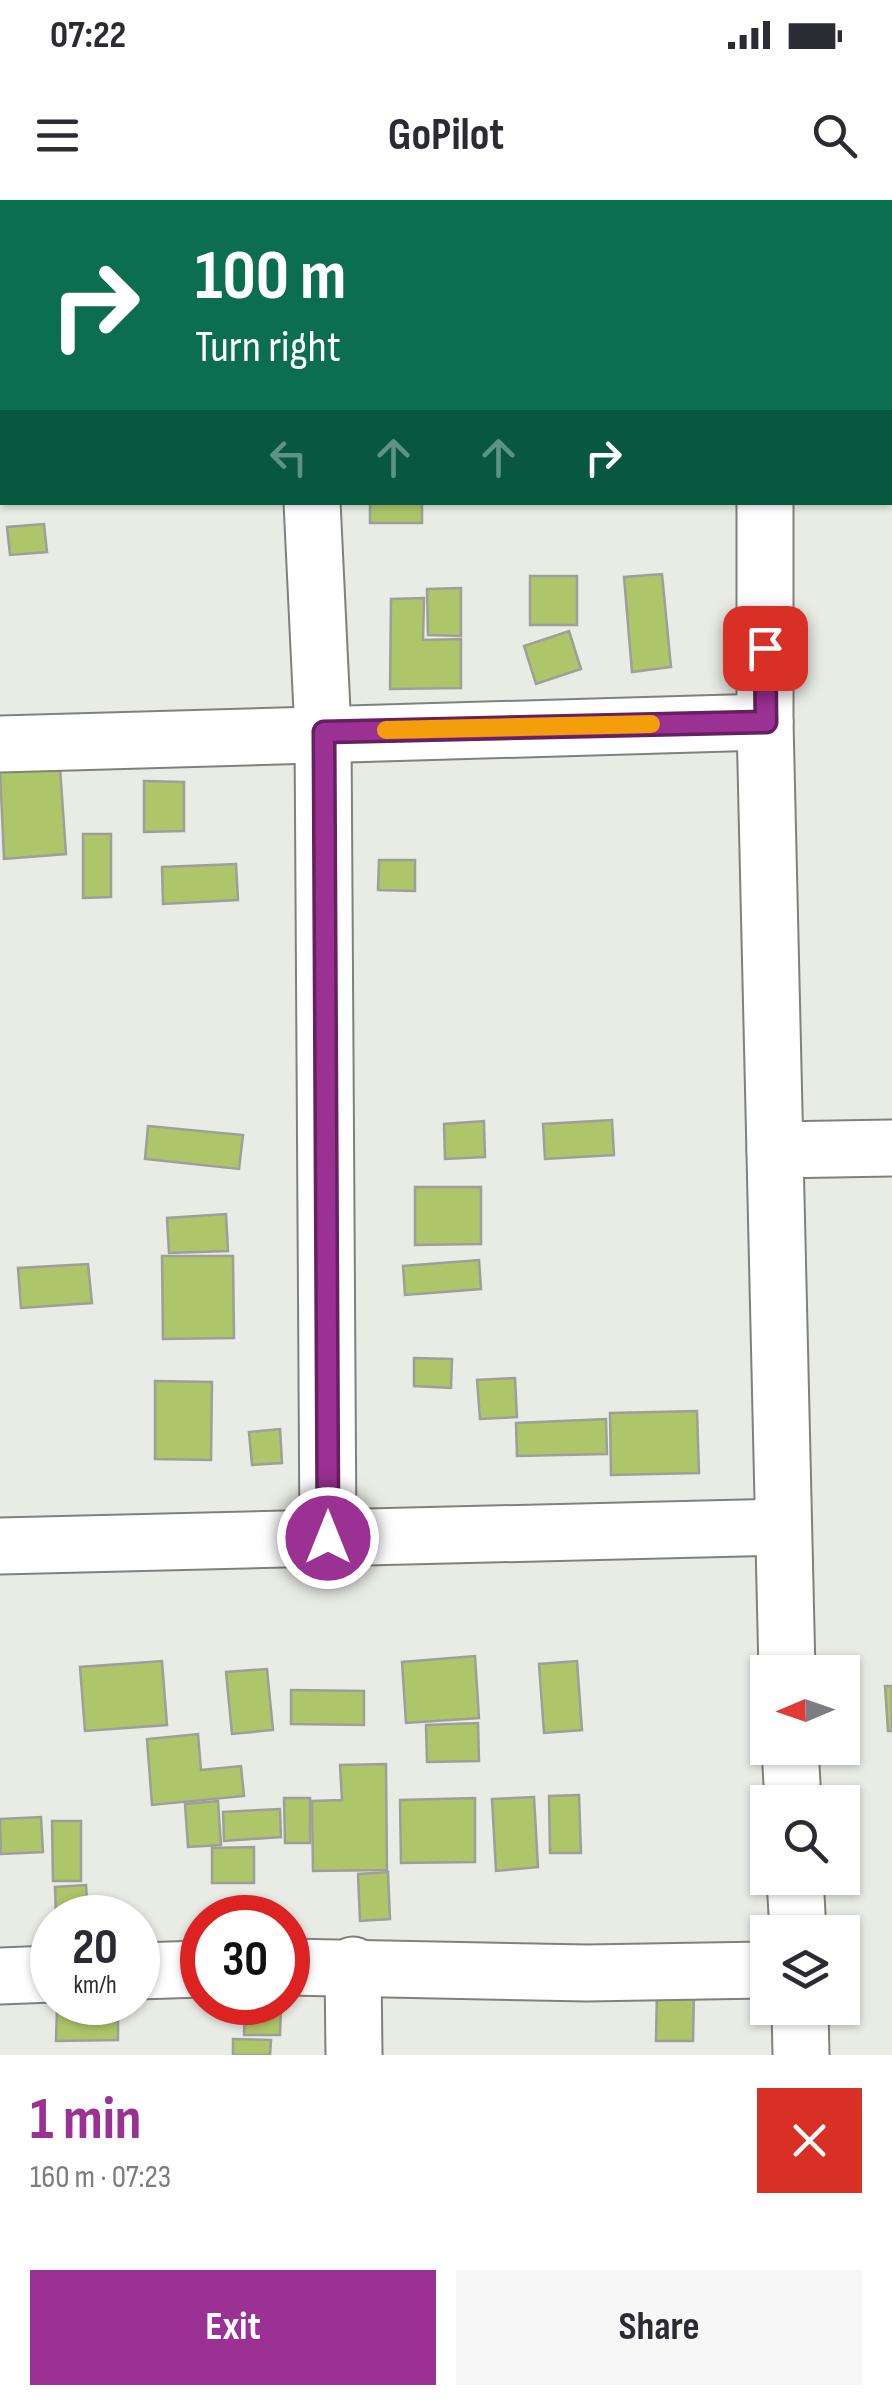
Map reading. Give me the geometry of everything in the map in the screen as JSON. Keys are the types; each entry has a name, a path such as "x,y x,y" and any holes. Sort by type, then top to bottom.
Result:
{"street":[{"path":"312,505 324,732 328,1538"},
{"path":"765,505 766,722 787,1655"},
{"path":"0,744 766,722"},
{"path":"775,1150 892,1148"},
{"path":"0,1546 782,1527"},
{"path":"353,1965 354,2055"},
{"path":"310,1966 586,1972 750,1970"},
{"path":"0,1976 30,1975"},
{"path":"800,2025 801,2055"}],"building":[{"path":"370,505 422,505 422,523 370,523"},
{"path":"44,524 47,552 10,555 7,527"},
{"path":"662,574 671,667 632,672 624,577"},
{"path":"530,576 577,576 577,625 530,625"},
{"path":"461,588 461,636 428,635 427,589"},
{"path":"424,598 423,640 461,639 461,688 390,689 391,599"},
{"path":"569,631 581,669 536,684 524,646"},
{"path":"60,767 66,854 4,859 0,770"},
{"path":"144,781 184,782 184,831 144,832"},
{"path":"83,834 111,834 111,897 83,898"},
{"path":"379,860 415,860 415,891 378,890"},
{"path":"236,864 238,900 163,904 162,867"},
{"path":"612,1120 614,1155 545,1159 543,1124"},
{"path":"484,1121 485,1157 445,1159 444,1124"},
{"path":"148,1126 243,1135 239,1169 145,1159"},
{"path":"415,1187 481,1187 481,1244 415,1245"},
{"path":"226,1214 228,1251 169,1253 167,1218"},
{"path":"162,1256 233,1256 234,1338 163,1339"},
{"path":"479,1260 481,1289 405,1295 403,1266"},
{"path":"88,1264 92,1303 21,1308 18,1268"},
{"path":"414,1358 452,1359 451,1388 414,1386"},
{"path":"515,1378 517,1417 480,1419 477,1380"},
{"path":"155,1381 212,1382 211,1460 155,1459"},
{"path":"697,1411 699,1473 611,1475 610,1413"},
{"path":"606,1419 607,1454 517,1456 516,1423"},
{"path":"280,1429 282,1463 252,1465 249,1432"},
{"path":"475,1656 479,1718 406,1723 402,1662"},
{"path":"162,1661 167,1725 85,1731 80,1667"},
{"path":"577,1661 582,1730 544,1733 539,1664"},
{"path":"267,1669 273,1730 232,1734 226,1672"},
{"path":"885,1686 892,1686 892,1731 888,1731"},
{"path":"291,1690 364,1691 364,1725 291,1724"},
{"path":"478,1723 479,1761 427,1762 426,1725"},
{"path":"198,1734 201,1770 241,1766 244,1796 152,1805 147,1739"},
{"path":"386,1764 387,1870 313,1871 312,1801 342,1800 340,1765"},
{"path":"579,1795 581,1853 550,1853 549,1796"},
{"path":"534,1797 538,1867 496,1871 492,1799"},
{"path":"284,1798 310,1798 310,1843 285,1843"},
{"path":"475,1798 475,1862 401,1863 400,1800"},
{"path":"218,1801 221,1845 188,1847 185,1804"},
{"path":"280,1809 281,1837 224,1841 223,1812"},
{"path":"41,1817 43,1852 1,1854 0,1819"},
{"path":"52,1821 81,1821 81,1881 53,1881"},
{"path":"254,1847 254,1883 212,1883 212,1848"},
{"path":"388,1872 390,1919 360,1921 358,1874"},
{"path":"86,1885 87,1895 55,1895 55,1887"},
{"path":"657,1990 694,1992 693,2041 656,2041"},
{"path":"56,2025 118,2025 118,2040 56,2041"},
{"path":"244,2025 280,2025 280,2035 244,2035"},
{"path":"233,2039 271,2040 270,2055 233,2055"}],"slow traffic":[{"path":"386,730 651,724"}],"route":[{"path":"328,1538 324,732 766,722 765,648"}]}
